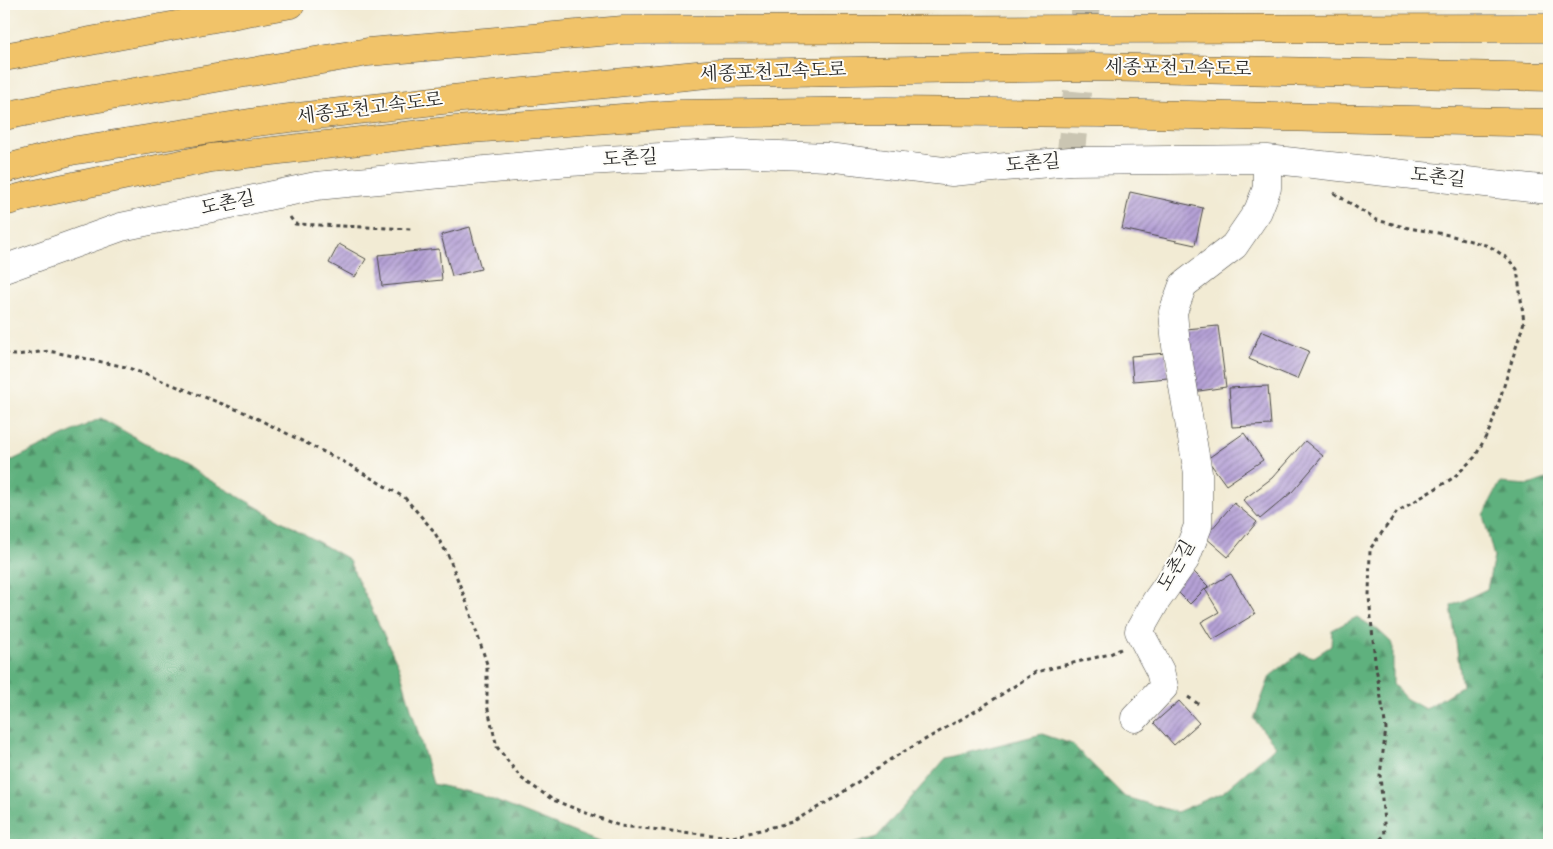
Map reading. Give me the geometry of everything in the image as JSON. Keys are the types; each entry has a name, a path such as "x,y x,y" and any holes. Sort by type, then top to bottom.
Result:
{"highway":[{"path":"4,57 291,4"},
{"name":"세종포천고속도로","path":"4,116 368,52 623,30 1549,28"},
{"name":"세종포천고속도로","path":"4,169 71,152 256,122 442,100 717,73 1096,67 1549,77"},
{"path":"4,202 211,158 456,130 678,114 886,111 1100,113 1549,123"}],"street":[{"name":"도촌길","path":"4,269 122,227 316,186 569,162 735,153 827,157 952,172 1070,161 1267,160 1549,190"},
{"name":"도촌길","path":"1139,631 1156,601 1185,560 1198,526 1198,473 1176,346 1173,312 1183,285 1234,246 1258,211 1267,188 1267,160"},
{"path":"1135,718 1164,687 1160,671 1139,631"}],"path":[{"path":"1329,189 1376,220 1449,235 1489,246 1508,258 1517,269 1524,322 1491,427 1475,457 1453,478 1397,512 1370,549 1369,596 1386,729 1380,775 1385,835 1374,845"},
{"path":"272,194 295,224 411,229"},
{"path":"4,354 16,355 49,351 126,367 246,413 344,462 405,498 434,530 448,555 468,606 486,664 487,705 497,747 521,778 553,800 620,826 733,837 792,822 836,797 891,759 979,709 1036,672 1110,654 1127,647 1139,631"}],"green space":[{"path":"101,418 348,559 399,667 433,784 478,794 606,845 4,845 4,464"},
{"path":"1549,478 1549,845 849,845 877,837 946,758 1042,734 1072,744 1125,797 1177,812 1222,793 1276,746 1254,719 1270,676 1300,653 1314,657 1331,646 1332,630 1357,617 1378,630 1393,644 1393,684 1405,698 1425,709 1462,686 1451,606 1487,589 1494,557 1483,515 1500,483 1529,485"}],"building":[{"path":"1130,192 1203,208 1195,245 1122,229"},
{"path":"470,227 481,269 452,276 441,235"},
{"path":"339,244 366,259 355,277 329,263"},
{"path":"439,249 442,280 382,286 378,255"},
{"path":"1218,326 1226,387 1193,392 1186,329"},
{"path":"1261,331 1309,351 1297,379 1249,359"},
{"path":"1166,353 1168,378 1133,381 1131,356"},
{"path":"1268,386 1271,425 1232,427 1229,388"},
{"path":"1244,433 1263,460 1226,485 1207,459"},
{"path":"1305,441 1323,456 1292,492 1260,519 1243,500 1272,478"},
{"path":"1234,503 1257,522 1228,557 1205,537"},
{"path":"1188,566 1208,586 1190,604 1170,584"},
{"path":"1231,574 1255,614 1212,640 1201,622 1219,612 1205,589"},
{"path":"1179,701 1199,723 1174,745 1154,723"}],"tunnel":[{"path":"1070,161 1086,4"}]}
